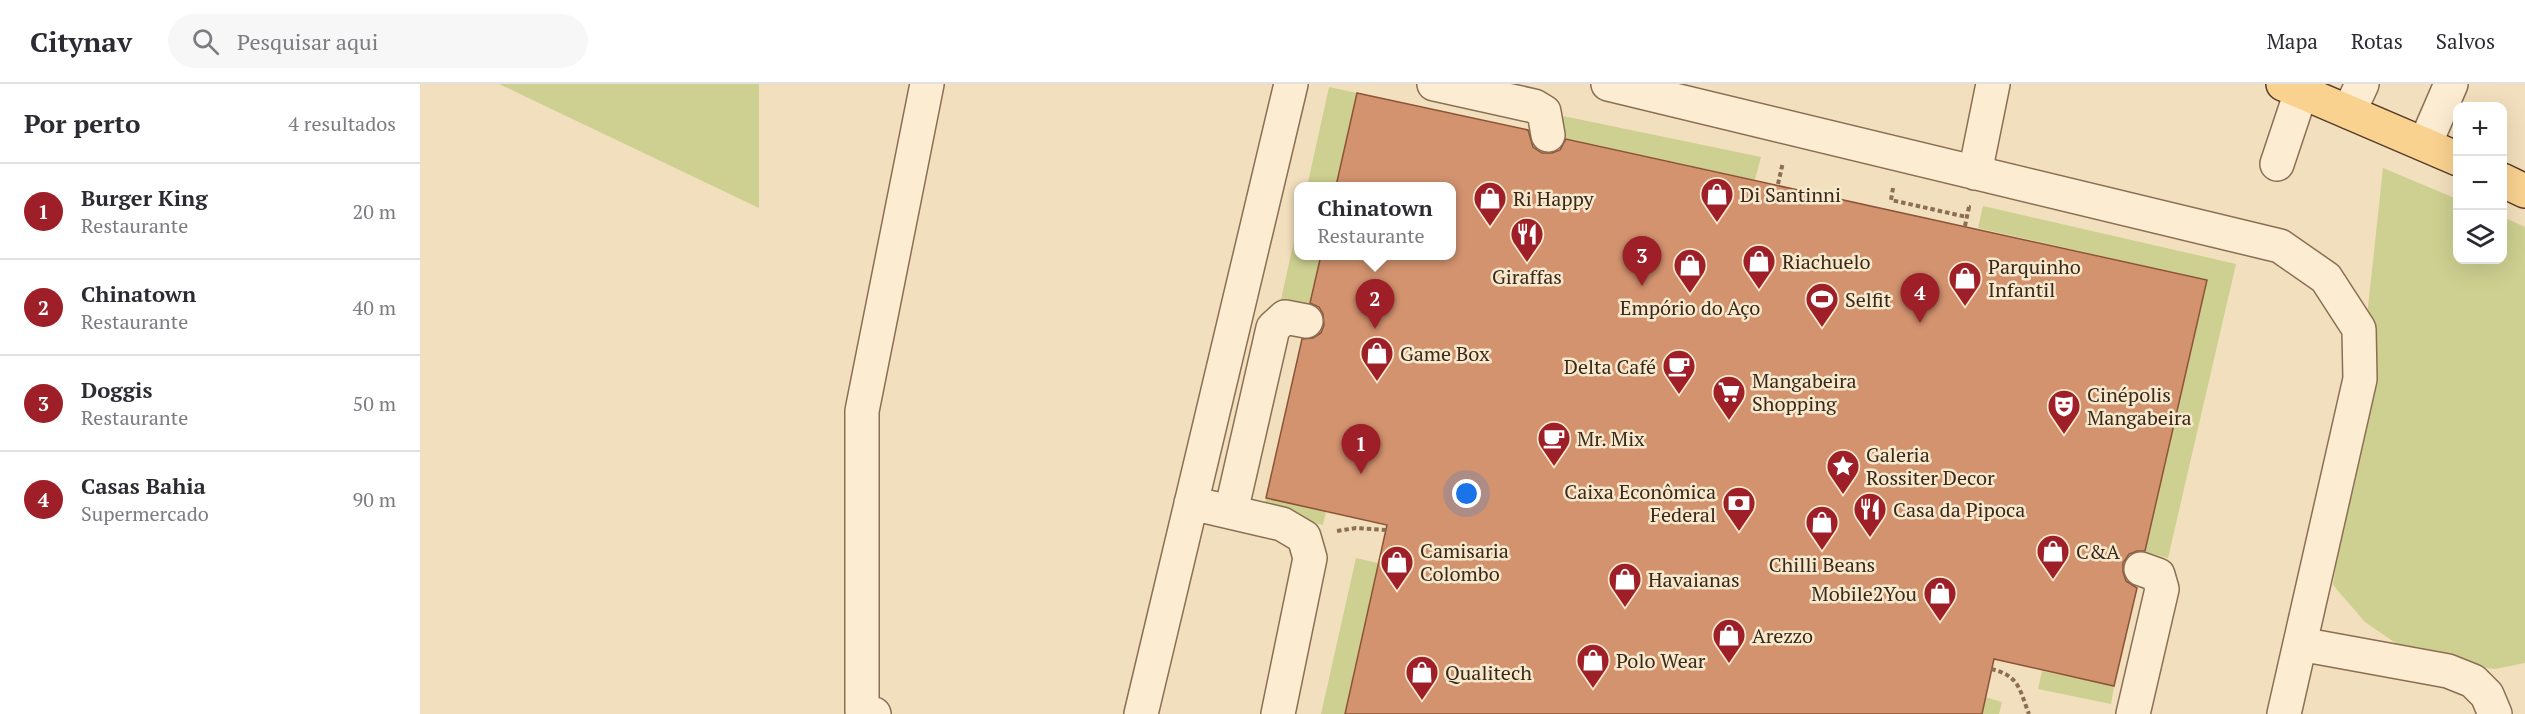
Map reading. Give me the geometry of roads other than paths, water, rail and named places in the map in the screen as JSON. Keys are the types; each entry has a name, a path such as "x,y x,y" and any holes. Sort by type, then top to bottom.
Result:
{"main road":[{"path":"2292,88 2356,98 2425,144 2453,157"},
{"path":"2507,182 2525,190"}],"lane":[{"path":"874,714 862,711 862,411 927,84"},
{"path":"1141,714 1291,84"},
{"path":"1434,84 1534,106 1544,112 1548,135"},
{"path":"1608,84 2280,246 2326,278 2359,329 2360,379 2284,714"},
{"path":"1976,173 1994,84"},
{"path":"2425,144 2451,84"},
{"path":"2277,164 2292,88"},
{"path":"1231,512 1273,328 1285,316 1306,321"},
{"path":"1191,503 1282,524 1304,537 1310,558 1278,714"},
{"path":"2133,714 2162,589 2158,575 2141,569"},
{"path":"2300,644 2448,671 2473,681 2487,695 2495,714"}],"place":[{"name":"Di Santinni","path":"1717,223"},
{"name":"Ri Happy","path":"1490,227"},
{"name":"Giraffas","path":"1527,263"},
{"name":"Doggis","path":"1642,286"},
{"name":"Riachuelo","path":"1759,290"},
{"name":"Empório do Aço","path":"1690,294"},
{"name":"Parquinho Infantil","path":"1965,307"},
{"name":"Casas Bahia","path":"1920,323"},
{"name":"Selfit","path":"1822,328"},
{"name":"Chinatown","path":"1375,329"},
{"name":"Game Box","path":"1377,382"},
{"name":"Delta Café","path":"1679,395"},
{"name":"Mangabeira Shopping","path":"1729,421"},
{"name":"Cinépolis Mangabeira","path":"2064,435"},
{"name":"Mr. Mix","path":"1554,467"},
{"name":"Burger King","path":"1361,474"},
{"name":"Galeria Rossiter Decor","path":"1843,495"},
{"name":"Caixa Econômica Federal","path":"1739,532"},
{"name":"Casa da Pipoca","path":"1870,538"},
{"name":"Chilli Beans","path":"1822,551"},
{"name":"C&A","path":"2053,580"},
{"name":"Camisaria Colombo","path":"1397,591"},
{"name":"Havaianas","path":"1625,608"},
{"name":"Mobile2You","path":"1940,622"},
{"name":"Arezzo","path":"1729,664"},
{"name":"Polo Wear","path":"1593,689"},
{"name":"Qualitech","path":"1422,701"}]}
